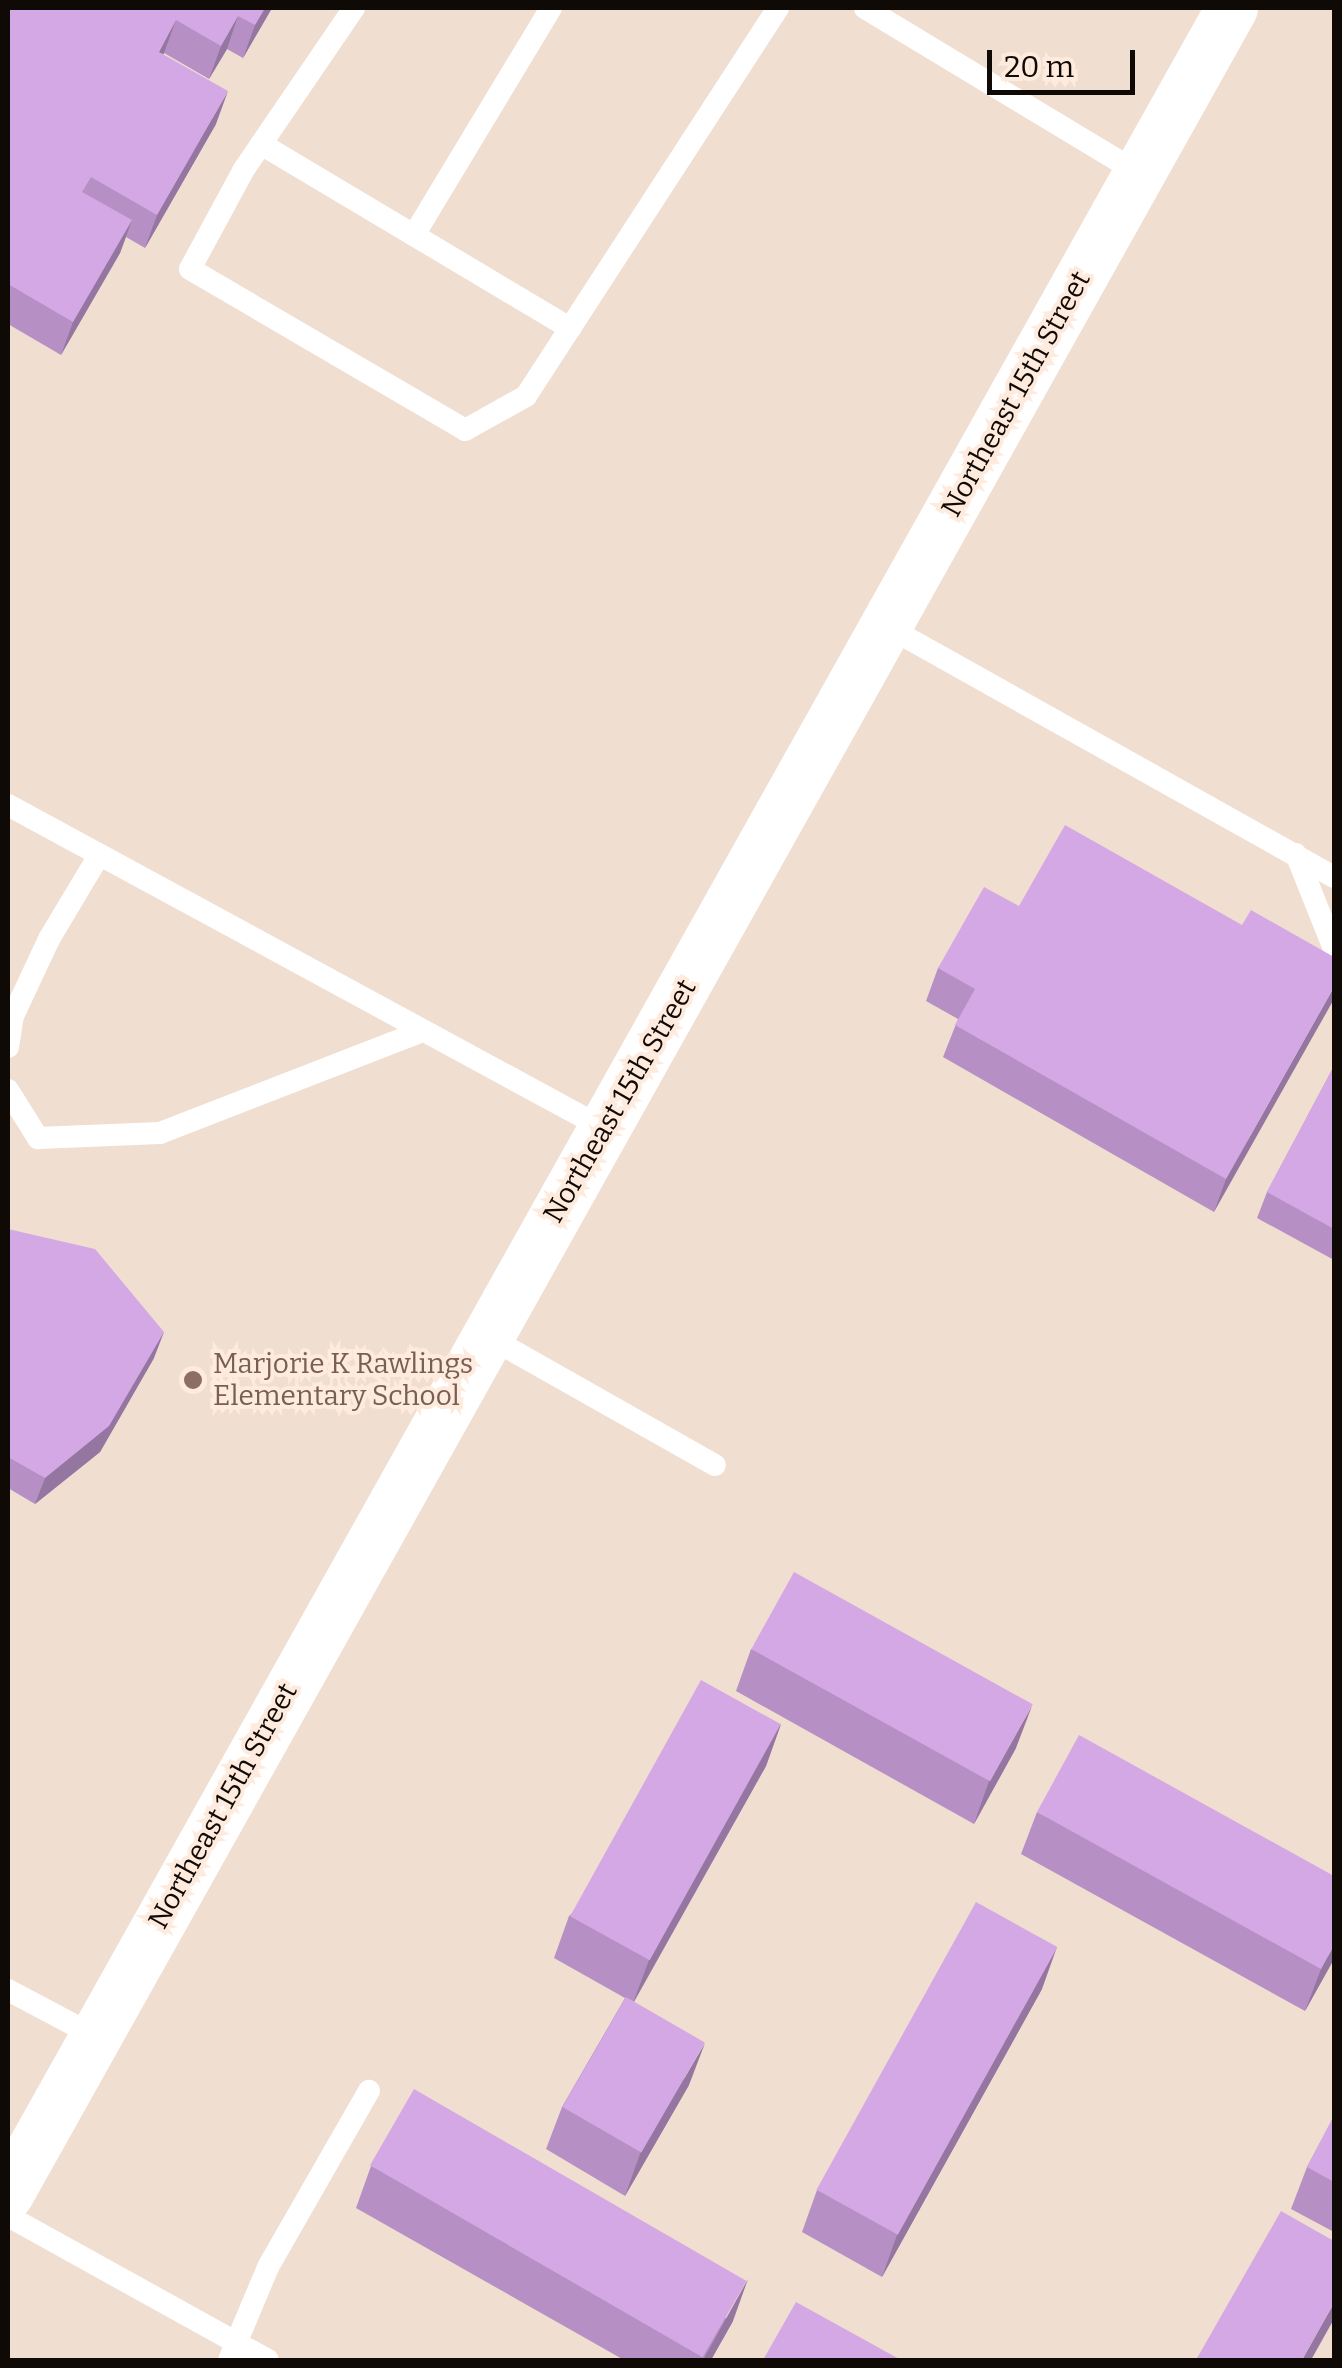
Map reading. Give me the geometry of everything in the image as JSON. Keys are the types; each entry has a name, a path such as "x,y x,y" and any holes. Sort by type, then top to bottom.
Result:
{"street":[{"name":"Northeast 15th Street","path":"8,2194 485,1335 605,1129 1232,8"}],"lane":[{"path":"354,8 261,144 190,269 466,430 526,396 778,8"},
{"path":"414,235 551,8"},
{"path":"865,8 1139,173"},
{"path":"261,144 570,328"},
{"path":"886,626 1334,877"},
{"path":"8,805 605,1129"},
{"path":"1296,854 1334,949"},
{"path":"8,1046 12,1016 98,856"},
{"path":"8,1090 38,1138 160,1133 420,1032"},
{"path":"485,1335 715,1465"},
{"path":"8,1990 95,2036"},
{"path":"232,2351 268,2267 369,2091"},
{"path":"8,2216 232,2351 268,2360"}],"building":[{"path":"8,8 265,8 255,25 238,16 221,46 176,20 159,52 228,91 157,215 91,177 82,192 132,220 73,322 8,284"},
{"path":"1065,825 1242,925 1251,910 1334,957 1334,987 1226,1179 955,1025 975,989 938,968 984,887 1019,906"},
{"path":"1334,1066 1334,1229 1267,1192"},
{"path":"8,1229 95,1249 164,1332 109,1426 45,1478 8,1457"},
{"path":"794,1572 1033,1704 990,1781 751,1649"},
{"path":"701,1680 781,1724 650,1960 570,1916"},
{"path":"1079,1735 1334,1876 1334,1945 1321,1969 1037,1812"},
{"path":"976,1902 1057,1947 898,2235 816,2190"},
{"path":"626,1997 705,2042 641,2152 563,2107"},
{"path":"414,2089 747,2281 703,2357 370,2165"},
{"path":"1334,2116 1334,2182 1307,2167"},
{"path":"1281,2211 1334,2241 1334,2303 1302,2360 1196,2360"},
{"path":"796,2302 901,2360 763,2360"}],"place":[{"name":"Marjorie K Rawlings Elementary School","path":"193,1380"}]}
